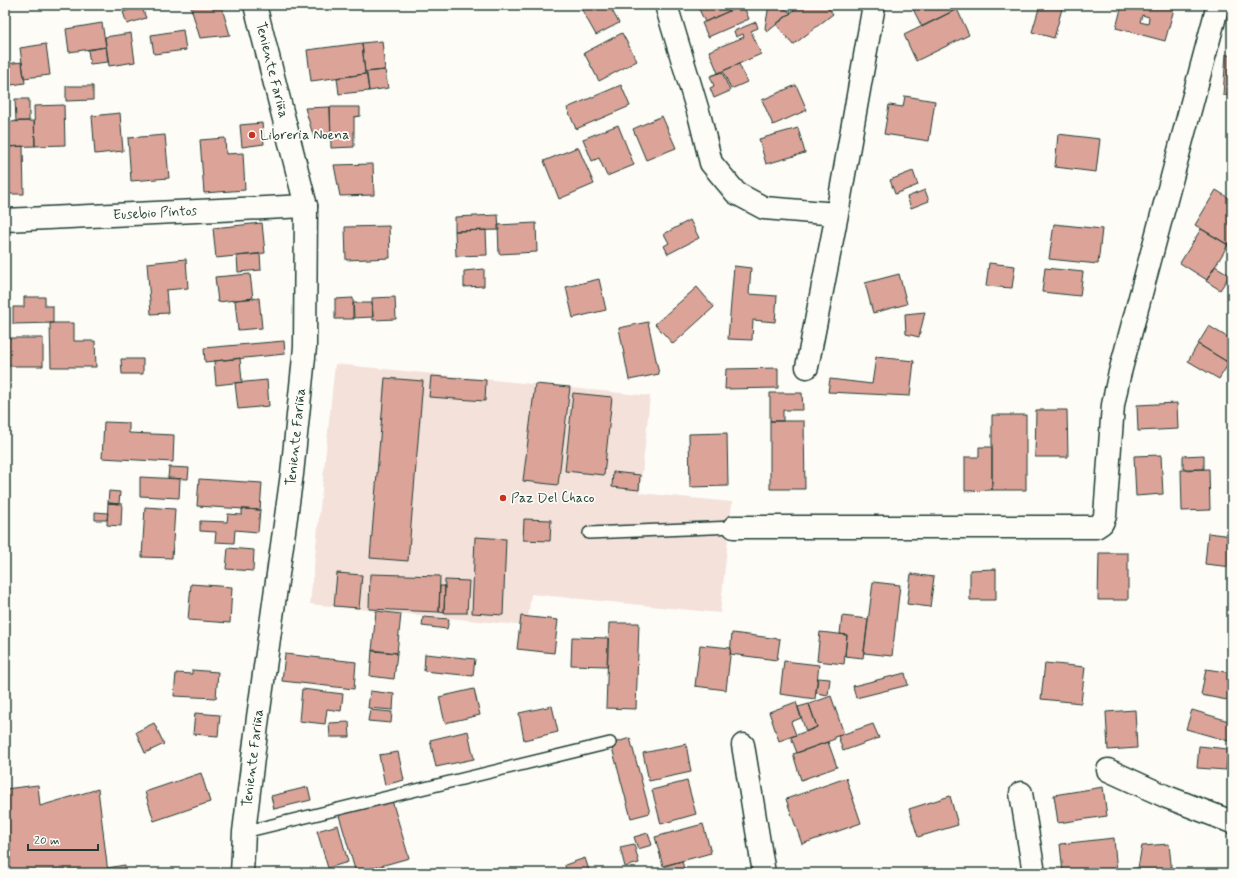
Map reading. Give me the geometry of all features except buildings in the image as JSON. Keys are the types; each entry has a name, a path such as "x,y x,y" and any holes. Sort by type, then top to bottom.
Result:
{"street":[{"name":"Teniente Fariña","path":"242,873 244,832 258,717 292,474 305,347 306,206 255,5"},
{"path":"666,5 700,118 711,163 736,193 764,208 837,214"},
{"path":"807,367 837,214 874,5"},
{"path":"734,527 1096,527 1102,523 1106,516 1113,405 1119,376 1218,5"},
{"name":"Eusebio Pintos","path":"5,220 306,206"},
{"path":"743,745 764,873"},
{"path":"1108,770 1167,797 1232,822"},
{"path":"1021,793 1034,873"}],"lane":[{"path":"589,533 734,527"},
{"path":"244,832 610,743"}],"shaded area":[{"name":"Paz Del Chaco","path":"335,364 650,396 640,493 732,502 720,613 531,594 527,626 310,604"}],"place":[{"name":"Libreria Noena","path":"252,135"},
{"name":"Paz Del Chaco","path":"503,498"}]}
